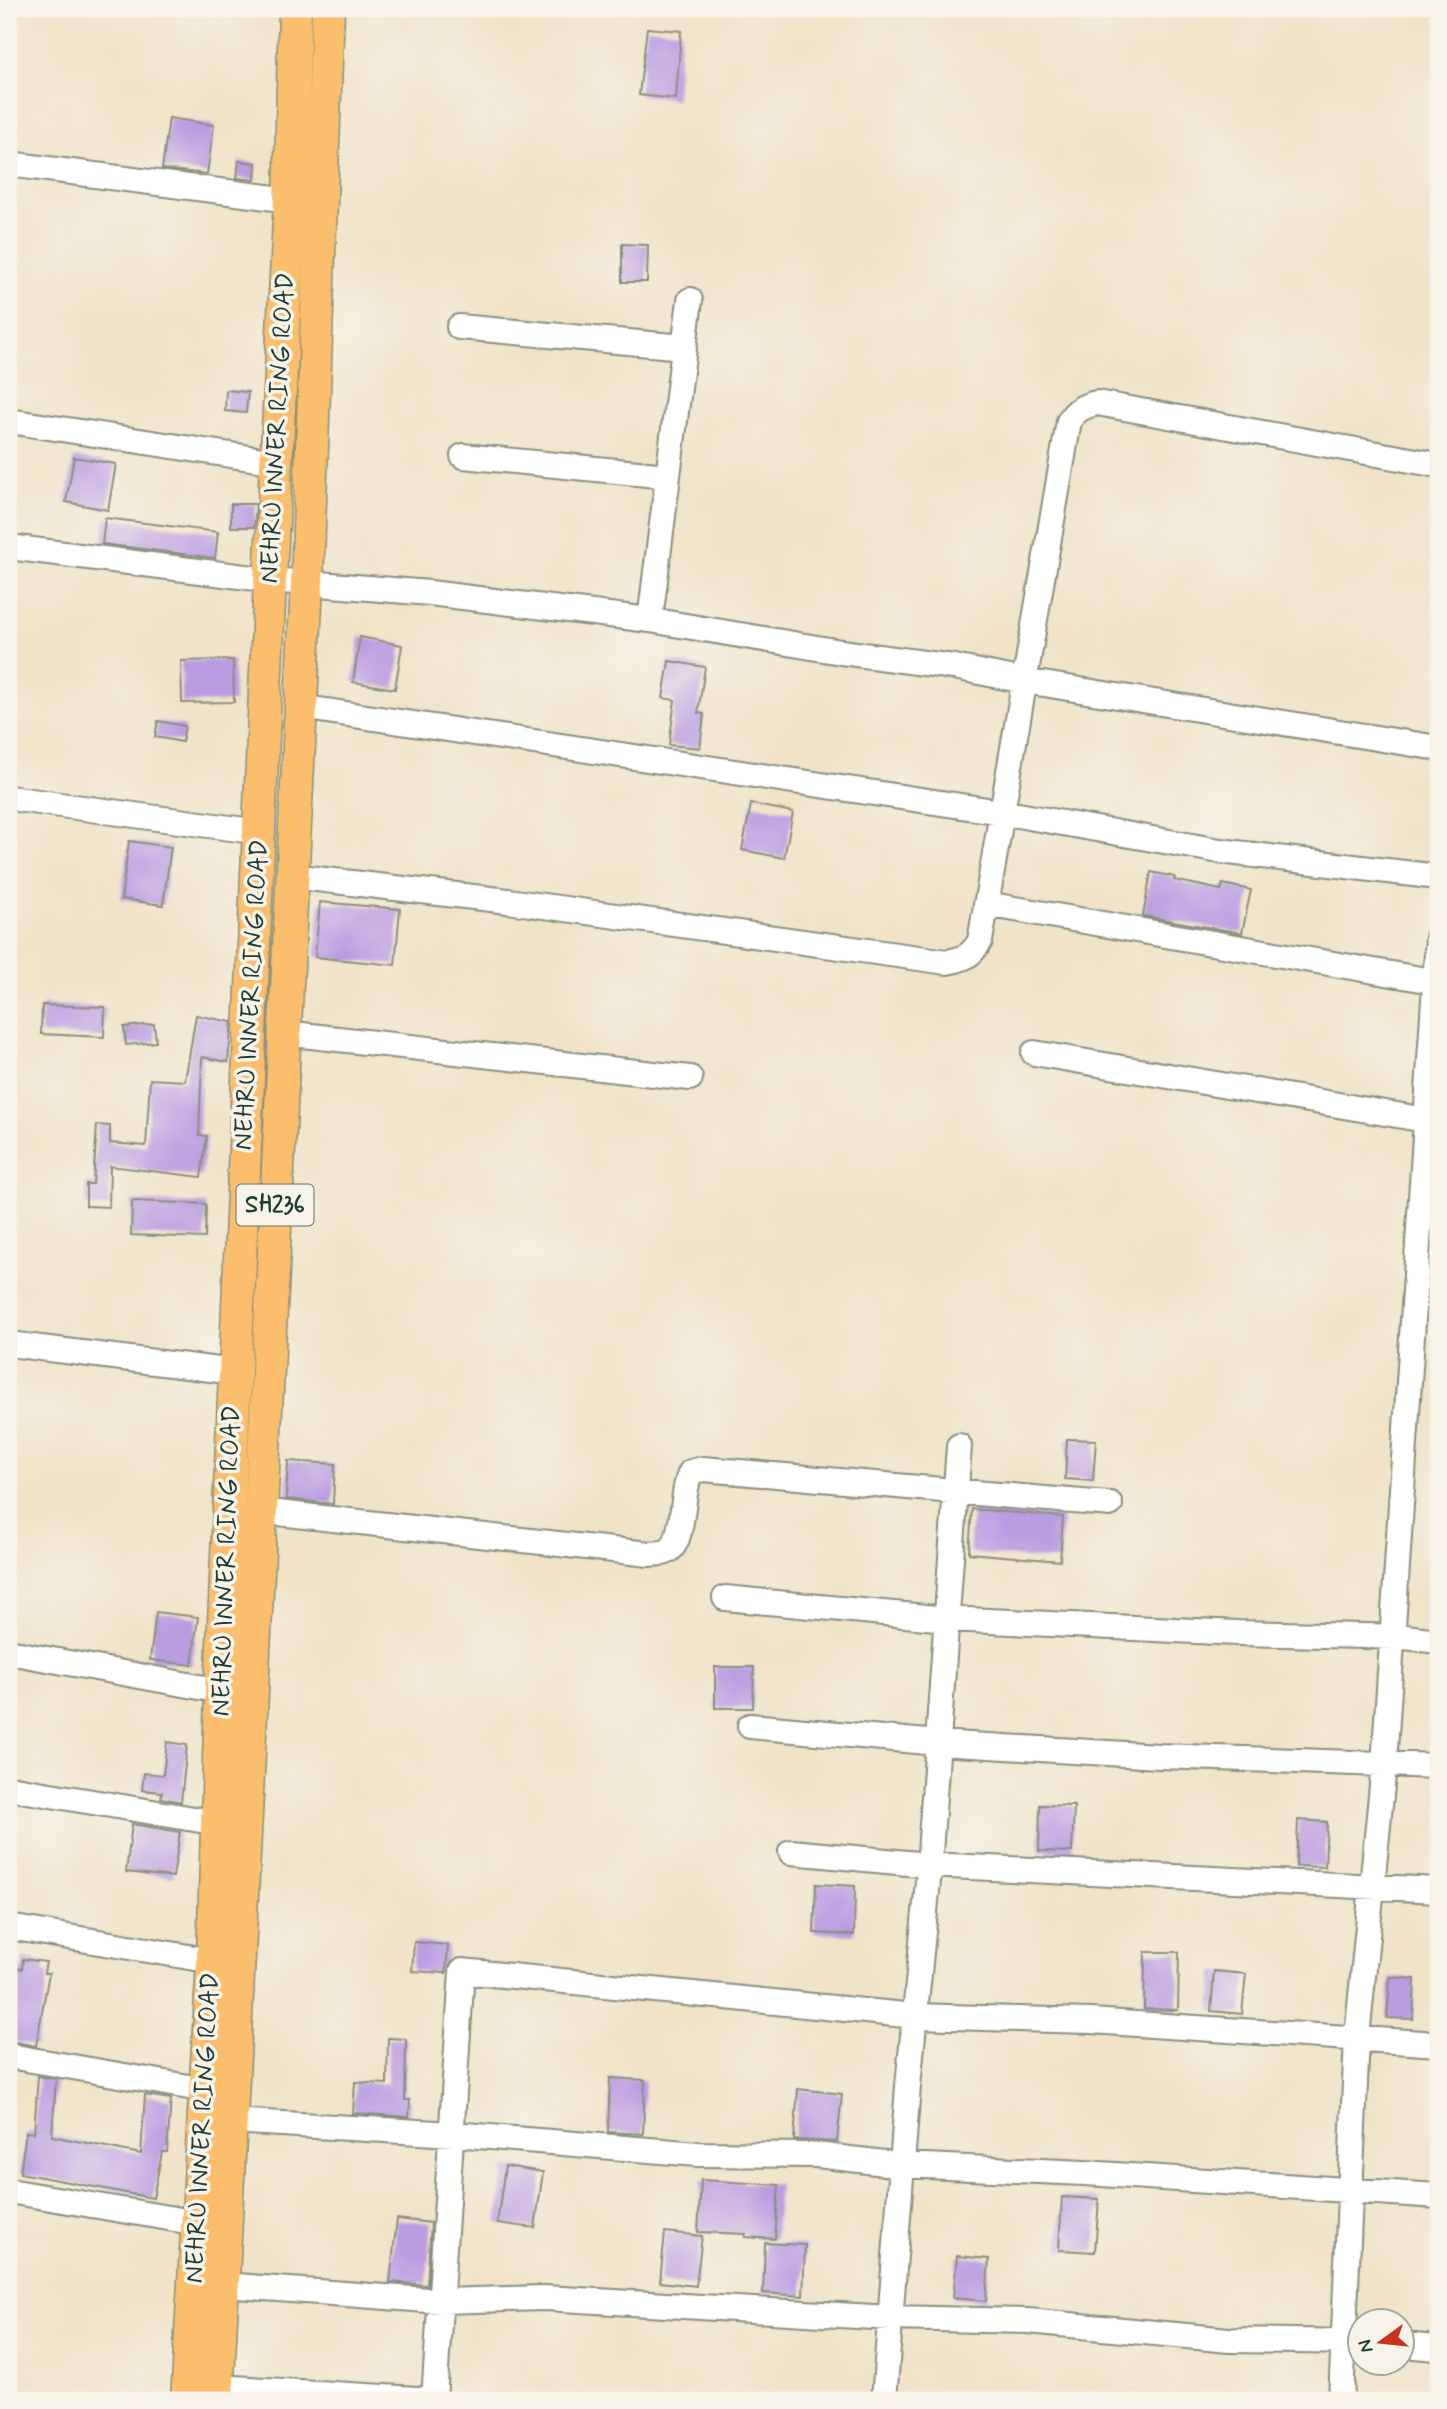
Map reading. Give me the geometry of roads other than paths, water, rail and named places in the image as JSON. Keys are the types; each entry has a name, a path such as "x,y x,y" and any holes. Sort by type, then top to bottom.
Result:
{"main road":[{"name":"NEHRU INNER RING ROAD","path":"187,2400 213,1961 221,1691 270,580 290,200 295,9"},
{"name":"SH236","path":"217,2394 307,583 328,9"}],"street":[{"path":"9,164 290,200"},
{"path":"650,621 690,300"},
{"path":"459,327 684,348"},
{"path":"291,876 508,901 947,962 962,960 972,954 980,941 1031,632 1069,421 1075,411 1097,403 1438,465"},
{"path":"9,421 276,462"},
{"path":"463,456 668,476"},
{"path":"9,547 270,580 443,595 650,621 954,667 1438,748"},
{"path":"300,707 1001,812 1220,851 1438,877"},
{"path":"9,798 260,832"},
{"path":"986,904 1437,981"},
{"path":"1352,2308 1351,2192 1357,2037 1384,1765 1438,938"},
{"path":"284,1033 690,1078"},
{"path":"1034,1053 1426,1120"},
{"path":"9,1344 235,1372"},
{"path":"884,2400 929,1865 959,1446"},
{"path":"260,1511 649,1554 667,1552 678,1541 685,1482 691,1472 703,1469 834,1479 956,1493 1110,1504"},
{"path":"725,1598 947,1619 1224,1632 1392,1636 1438,1641"},
{"path":"9,1652 221,1691"},
{"path":"750,1726 938,1743 1159,1756 1438,1766"},
{"path":"9,1788 218,1823"},
{"path":"791,1852 929,1865 1438,1890"},
{"path":"9,1927 213,1961"},
{"path":"217,2394 434,2400 462,1971 915,2016 1091,2021 1438,2043"},
{"path":"9,2056 206,2090"},
{"path":"231,2121 453,2134 698,2154 816,2155 902,2165 1208,2180 1438,2196"},
{"path":"9,2191 198,2223"},
{"path":"223,2285 441,2301 545,2298 891,2318 1028,2321 1229,2340 1346,2342"},
{"path":"1416,2346 1438,2348"},
{"path":"1341,2400 1346,2374"}]}
